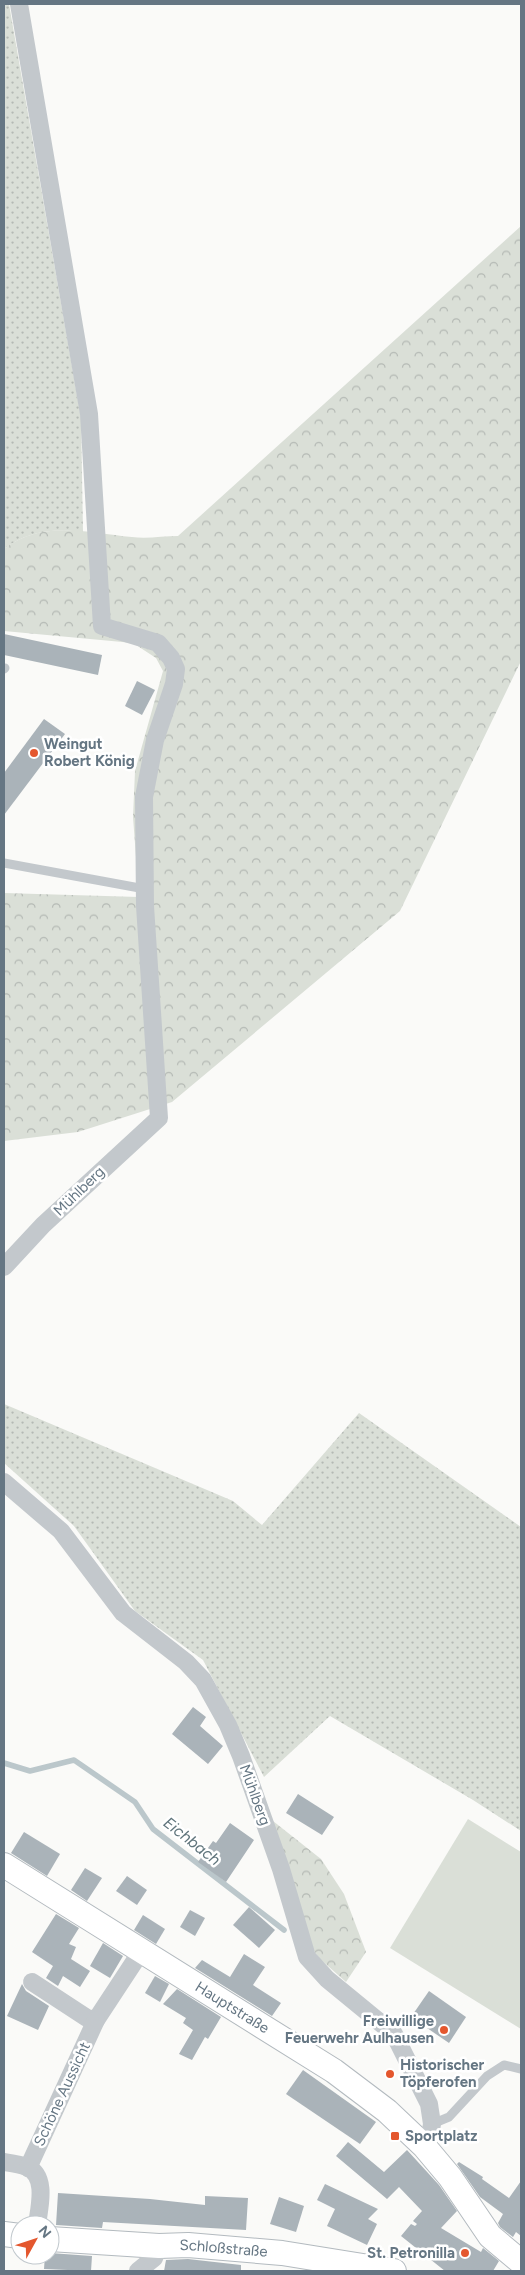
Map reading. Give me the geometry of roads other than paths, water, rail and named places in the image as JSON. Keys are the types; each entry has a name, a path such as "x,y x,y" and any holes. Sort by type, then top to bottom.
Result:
{"main road":[{"name":"Hauptstraße","path":"4,1865 334,2071 387,2111 424,2146 456,2184 490,2236 521,2262"},
{"name":"Schloßstraße","path":"60,2241 159,2246 188,2245 282,2253 394,2271"}],"street":[{"path":"19,4 89,414 102,626 158,643 171,658 176,669 174,684 155,740 144,797 145,889"},
{"name":"Mühlberg","path":"4,1268 43,1226 159,1118 149,985 145,889"},
{"name":"Mühlberg","path":"4,1482 62,1532 123,1613 186,1662 203,1680 228,1725 241,1756 281,1868 307,1957 328,1979 394,2034 429,2104 432,2124"},
{"name":"Schöne Aussicht","path":"28,2168 96,2020 142,1950"},
{"path":"32,1982 87,2018 96,2020"},
{"path":"424,2146 432,2124"},
{"path":"4,2162 28,2168 36,2177 41,2187 38,2215"},
{"path":"138,2271 154,2258 159,2246"}],"lane":[{"path":"4,863 145,889"},
{"path":"432,2124 449,2117 487,2076 504,2066 521,2069"}],"waterway":[{"name":"Eichbach","path":"4,1763 30,1771 74,1760 135,1802 153,1829 284,1930"}],"place":[{"name":"Weingut Robert König","path":"34,753"},
{"name":"Freiwillige Feuerwehr Aulhausen","path":"444,2030"},
{"name":"Historischer Töpferofen","path":"390,2074"},
{"name":"Sportplatz","path":"395,2136"},
{"name":"St. Petronilla","path":"465,2253"}]}
